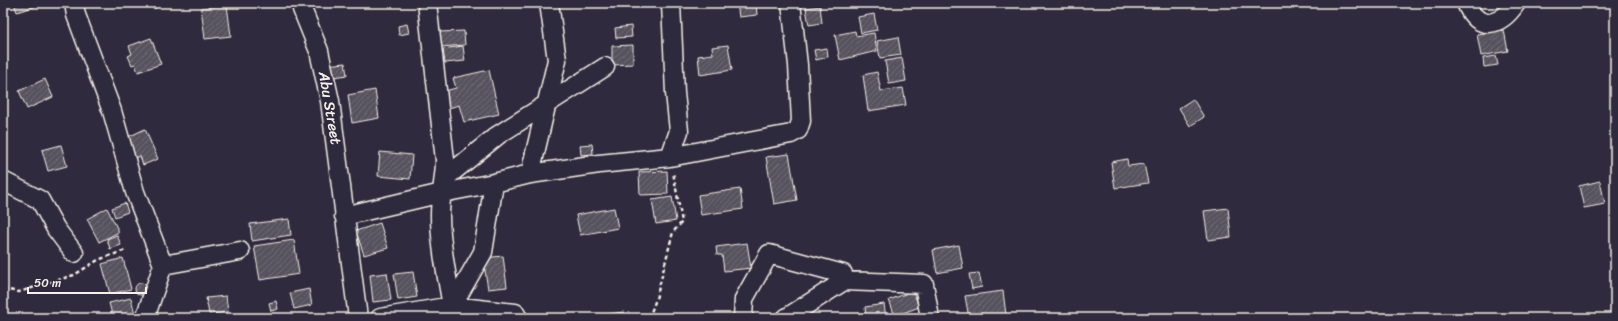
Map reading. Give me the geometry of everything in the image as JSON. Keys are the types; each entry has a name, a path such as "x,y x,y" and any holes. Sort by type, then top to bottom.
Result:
{"street":[{"path":"74,3 76,15 112,111 135,192 163,265 145,318"},
{"name":"Abu Street","path":"302,3 302,10 319,51 330,101 337,145 344,216 358,318"},
{"path":"427,3 445,160 440,216 452,306"},
{"path":"530,174 557,60 549,3"},
{"path":"670,157 679,131 675,93 671,3"},
{"path":"1466,3 1474,19 1482,23 1495,22 1509,14 1516,3"},
{"path":"344,216 443,185 494,183 530,174 599,164 670,157 791,134 798,130 801,121 795,4"},
{"path":"443,185 498,135 605,67"},
{"path":"3,181 40,200 56,230 74,253"},
{"path":"452,306 483,252 494,183"},
{"path":"163,265 240,251"},
{"path":"743,318 744,298 769,254 843,274 844,281"},
{"path":"786,318 844,281 924,284 930,318"},
{"path":"380,318 389,318 452,306 514,313 518,318"}],"path":[{"path":"649,318 656,299 673,232 682,222 670,157"},
{"path":"3,289 19,292 74,275 98,260 126,250"}],"building":[{"path":"14,3 36,3 37,6 17,12"},
{"path":"150,3 162,3 162,5 153,9"},
{"path":"737,3 756,3 757,15 739,17"},
{"path":"227,5 231,36 205,39 201,8"},
{"path":"820,6 822,23 809,25 806,8"},
{"path":"874,14 877,30 861,33 858,17"},
{"path":"407,24 409,33 399,35 398,26"},
{"path":"631,26 632,37 616,38 615,28"},
{"path":"1504,30 1508,51 1481,56 1477,34"},
{"path":"464,31 465,45 440,47 439,32"},
{"path":"855,31 856,36 874,33 877,51 840,60 835,35"},
{"path":"898,37 901,55 880,58 877,41"},
{"path":"151,38 161,64 138,72 135,64 132,65 128,56 132,54 129,46"},
{"path":"633,45 633,64 612,65 612,46"},
{"path":"728,45 732,70 700,75 698,56 713,54 712,47"},
{"path":"463,46 465,61 445,63 443,49"},
{"path":"827,48 828,57 816,60 814,50"},
{"path":"1496,56 1498,65 1484,67 1483,58"},
{"path":"902,58 906,81 889,84 885,61"},
{"path":"345,63 347,75 328,78 326,65"},
{"path":"489,70 499,114 464,122 459,105 449,108 445,91 456,88 453,78"},
{"path":"877,72 881,91 903,88 906,105 868,111 863,75"},
{"path":"45,79 53,97 27,109 19,91"},
{"path":"375,90 379,118 352,123 348,95"},
{"path":"1193,99 1204,117 1190,126 1179,108"},
{"path":"145,129 158,159 143,165 140,156 134,159 126,138"},
{"path":"592,144 593,154 581,155 580,145"},
{"path":"61,145 67,166 48,171 42,150"},
{"path":"380,152 412,155 410,179 378,176"},
{"path":"789,154 797,200 774,204 766,157"},
{"path":"1127,159 1128,166 1144,164 1148,183 1115,188 1111,162"},
{"path":"667,171 668,194 640,195 639,172"},
{"path":"1600,181 1605,204 1584,208 1579,186"},
{"path":"740,189 743,209 701,215 698,195"},
{"path":"672,197 676,221 656,224 652,200"},
{"path":"125,203 128,212 115,217 112,208"},
{"path":"107,208 119,232 99,242 87,219"},
{"path":"614,208 618,228 580,235 576,215"},
{"path":"1228,208 1231,237 1208,240 1204,211"},
{"path":"289,219 291,235 252,241 250,224"},
{"path":"380,223 388,248 364,255 356,231"},
{"path":"117,235 121,245 110,249 107,239"},
{"path":"294,240 299,274 260,280 254,246"},
{"path":"747,243 751,268 724,271 722,255 717,255 716,247"},
{"path":"959,245 963,268 937,273 933,250"},
{"path":"503,256 507,287 488,289 483,258"},
{"path":"123,258 131,289 110,294 102,264"},
{"path":"413,272 417,297 398,300 394,274"},
{"path":"387,273 391,300 373,302 370,275"},
{"path":"979,273 982,287 972,289 969,274"},
{"path":"141,283 145,285 147,289 145,293 141,295 137,293 135,289 137,285"},
{"path":"309,289 312,305 294,309 290,293"},
{"path":"913,291 919,307 895,316 889,300"},
{"path":"1003,291 1006,315 969,318 965,296"},
{"path":"226,296 228,312 209,314 206,298"},
{"path":"131,298 136,318 113,318 109,303"},
{"path":"276,301 278,309 271,311 269,303"},
{"path":"884,304 886,318 866,318 865,307"},
{"path":"624,312 625,318 596,318 595,316"}]}
